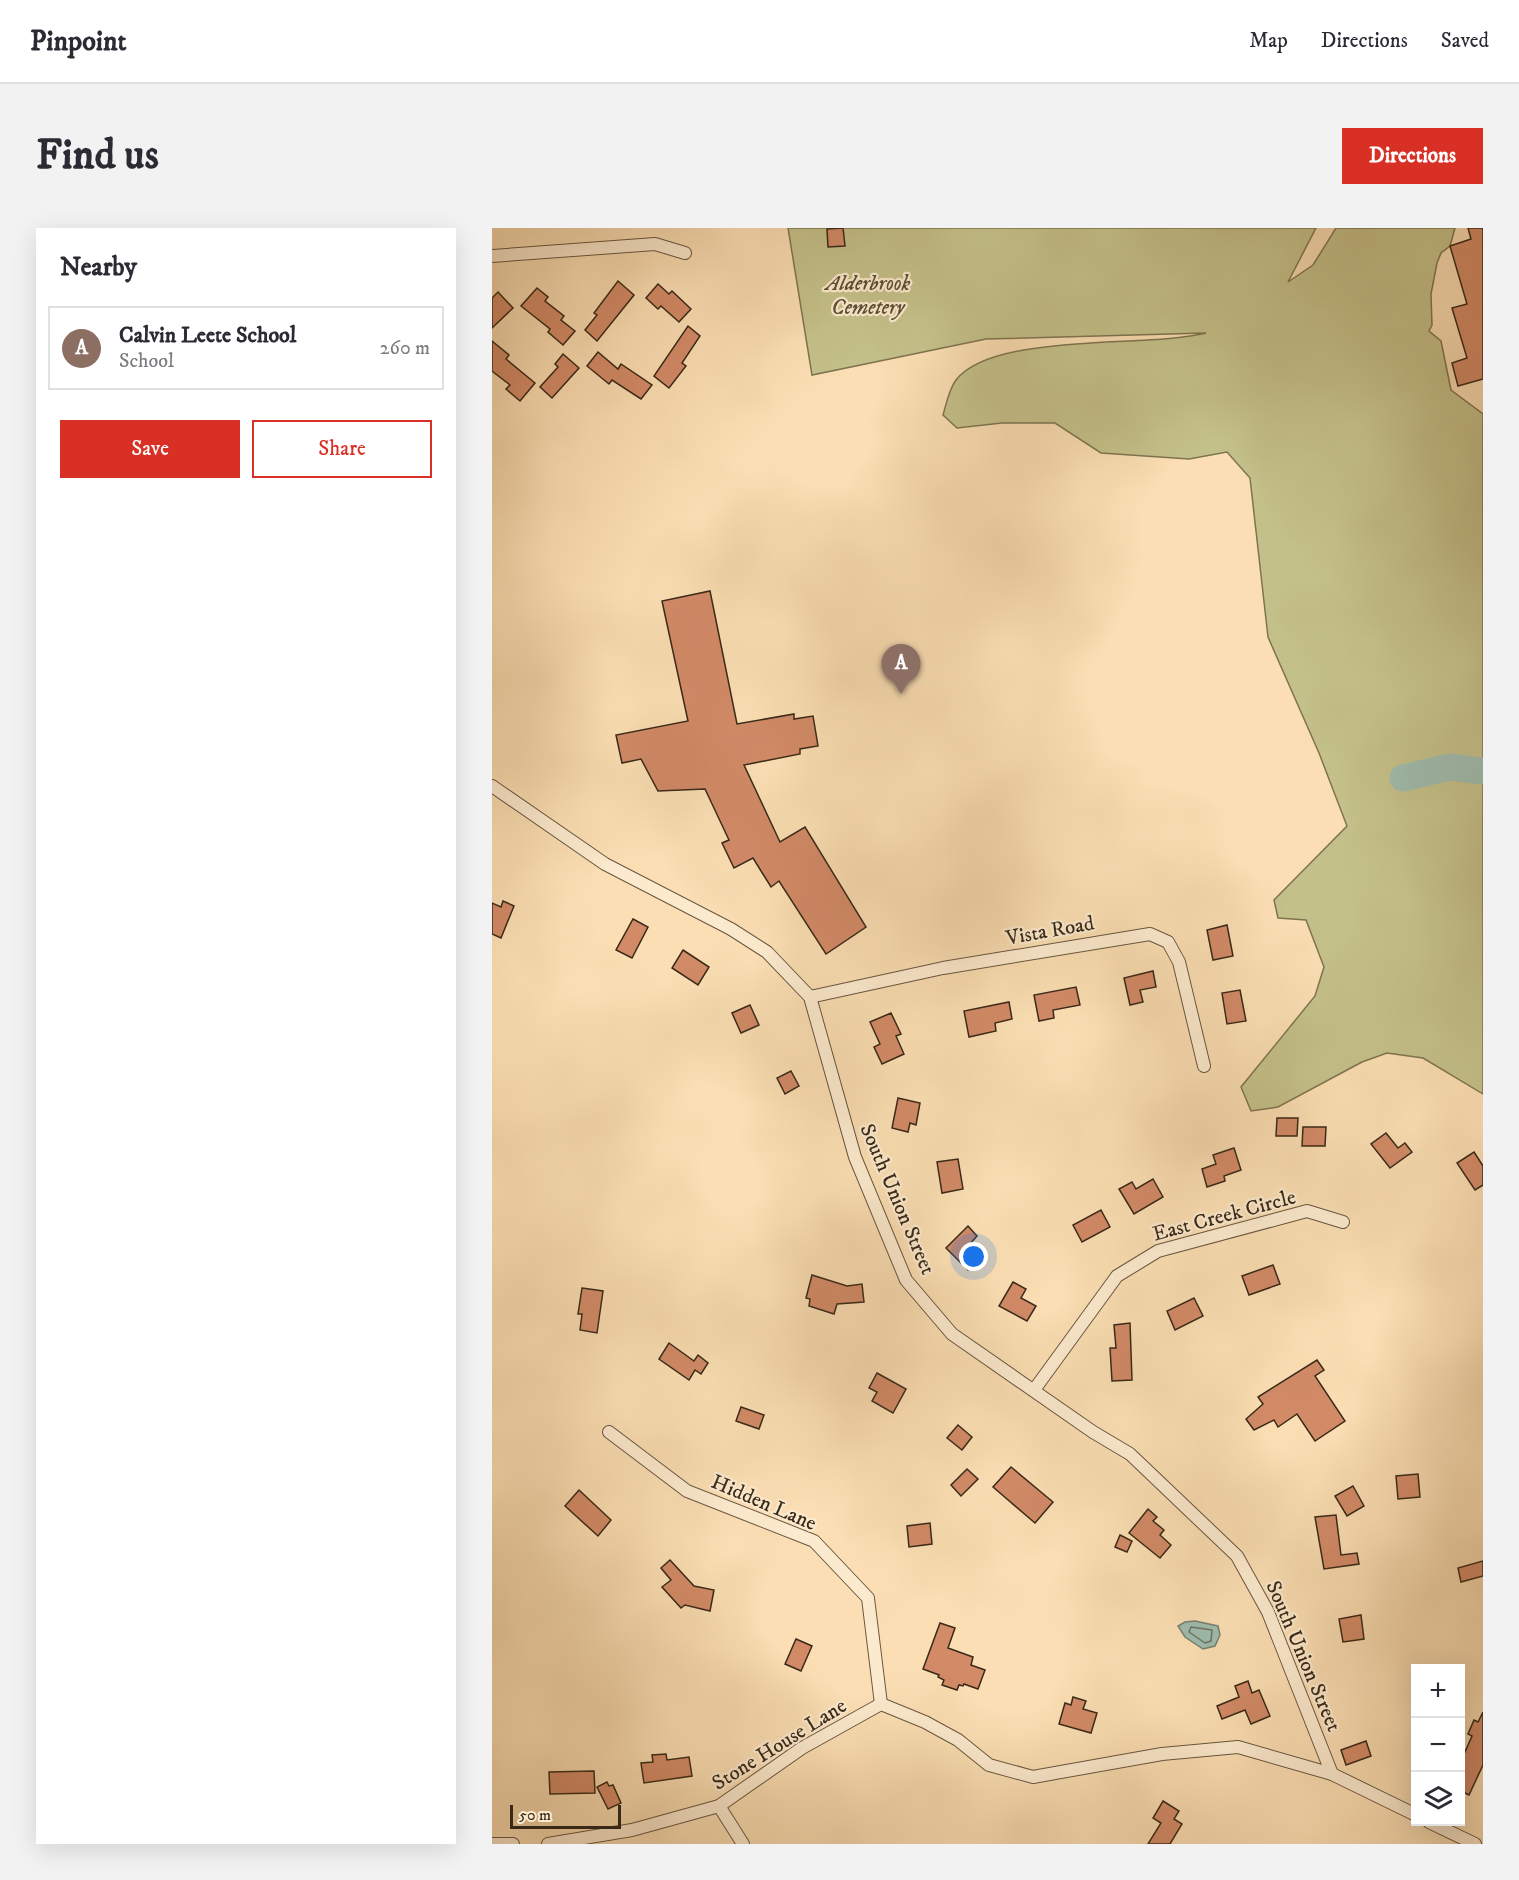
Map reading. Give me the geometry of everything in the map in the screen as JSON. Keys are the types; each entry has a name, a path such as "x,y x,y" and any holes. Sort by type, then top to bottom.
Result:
{"street":[{"path":"492,256 655,244 685,253"},
{"name":"South Union Street","path":"492,786 605,864 731,929 768,951 810,997 855,1157 906,1280 952,1334 1092,1432 1130,1454 1237,1556 1268,1612 1332,1774"},
{"name":"Vista Road","path":"810,997 943,968 1150,934 1168,942 1179,962 1204,1066"},
{"name":"East Creek Circle","path":"1034,1390 1117,1275 1158,1251 1307,1210 1343,1222"},
{"name":"Hidden Lane","path":"609,1432 687,1491 814,1541 868,1598 881,1704"},
{"path":"881,1704 925,1722 958,1740 989,1765 1033,1777 1162,1754 1238,1747 1332,1774 1411,1813"},
{"name":"Stone House Lane","path":"548,1844 633,1830 719,1806 802,1748 881,1704"},
{"path":"719,1806 743,1844"},
{"path":"1439,1826 1474,1844"},
{"path":"492,1844 513,1844"}],"green space":[{"name":"Alderbrook Cemetery","path":"788,228 1316,228 1288,282 1313,265 1336,228 1455,228 1450,246 1441,253 1437,263 1431,294 1432,325 1429,331 1441,341 1451,390 1483,414 1483,1094 1423,1058 1387,1053 1362,1062 1278,1107 1251,1111 1241,1087 1315,996 1324,967 1306,920 1278,918 1274,900 1347,826 1319,753 1268,637 1250,478 1227,452 1189,459 1101,453 1055,423 1002,423 957,428 943,415 956,380 975,365 1003,355 1036,348 1148,340 1206,333 986,339 812,375"}],"water":[{"path":"1195,1621 1218,1626 1220,1635 1215,1646 1203,1649 1185,1637 1178,1626 1185,1622"}],"building":[{"path":"843,228 845,246 828,247 827,229"},
{"path":"1468,228 1483,228 1483,379 1458,386 1452,363 1467,358 1452,308 1467,304 1450,246 1471,239"},
{"path":"618,281 634,295 597,341 585,330 597,315 594,313"},
{"path":"658,284 669,294 672,291 691,309 679,322 661,306 658,309 646,298"},
{"path":"537,288 548,297 545,301 564,316 561,320 575,331 563,345 548,332 550,329 521,306"},
{"path":"498,292 513,308 492,328 492,298"},
{"path":"688,326 700,336 682,363 686,366 669,388 654,376"},
{"path":"492,341 509,355 506,359 535,383 520,401 506,389 510,385 492,371"},
{"path":"598,352 618,369 621,364 652,385 641,399 612,380 609,384 587,366"},
{"path":"563,354 579,368 552,398 540,387 558,367 555,364"},
{"path":"710,591 737,724 794,714 794,719 813,716 818,746 800,749 800,754 744,765 780,842 805,827 866,927 826,954 779,881 771,887 753,858 734,868 722,843 729,840 705,789 658,791 641,759 622,763 616,735 688,721 662,601"},
{"path":"503,901 514,906 501,938 492,934 492,903 501,907"},
{"path":"633,919 648,927 632,958 616,950"},
{"path":"1227,925 1233,956 1213,960 1207,930"},
{"path":"683,950 709,967 698,985 672,968"},
{"path":"1153,971 1156,987 1140,990 1143,1002 1130,1005 1124,978"},
{"path":"1076,987 1080,1005 1053,1010 1054,1018 1039,1021 1034,995"},
{"path":"1240,990 1246,1021 1227,1024 1222,993"},
{"path":"1009,1002 1012,1019 995,1023 996,1031 969,1037 964,1011"},
{"path":"750,1005 759,1025 741,1033 732,1013"},
{"path":"891,1013 901,1034 896,1036 904,1054 882,1064 874,1047 880,1044 870,1022"},
{"path":"791,1071 799,1086 785,1094 777,1078"},
{"path":"898,1098 920,1103 916,1125 910,1123 908,1132 892,1128"},
{"path":"1277,1118 1298,1118 1297,1136 1276,1136"},
{"path":"1303,1127 1326,1127 1325,1146 1302,1146"},
{"path":"1386,1133 1398,1148 1405,1143 1412,1152 1390,1168 1371,1144"},
{"path":"1234,1148 1241,1170 1224,1176 1225,1181 1207,1187 1202,1169 1216,1164 1213,1155"},
{"path":"1474,1152 1483,1166 1483,1185 1475,1190 1457,1163"},
{"path":"958,1159 963,1189 942,1193 937,1162"},
{"path":"1153,1179 1163,1197 1134,1214 1119,1189 1132,1182 1136,1189"},
{"path":"1101,1210 1110,1227 1082,1242 1073,1225"},
{"path":"968,1226 977,1236 970,1244 982,1256 968,1270 946,1248"},
{"path":"1273,1265 1280,1284 1249,1295 1242,1276"},
{"path":"812,1275 847,1286 862,1284 864,1302 837,1304 834,1314 809,1306 810,1299 806,1298"},
{"path":"1013,1282 1026,1289 1021,1298 1036,1306 1027,1321 999,1306"},
{"path":"582,1288 603,1291 597,1333 580,1330 582,1314 578,1314"},
{"path":"1194,1298 1203,1316 1175,1330 1167,1311"},
{"path":"1130,1323 1132,1380 1112,1381 1110,1348 1116,1348 1114,1325"},
{"path":"669,1343 694,1361 698,1355 708,1363 701,1374 695,1370 689,1380 659,1359"},
{"path":"1317,1360 1324,1370 1315,1376 1345,1421 1315,1441 1297,1414 1278,1427 1274,1420 1254,1430 1246,1419 1263,1404 1258,1397"},
{"path":"877,1373 906,1389 893,1413 872,1401 877,1392 869,1388"},
{"path":"741,1407 764,1415 759,1429 736,1421"},
{"path":"958,1425 972,1437 962,1450 947,1438"},
{"path":"1011,1467 1053,1502 1035,1523 993,1487"},
{"path":"967,1469 978,1479 961,1496 951,1485"},
{"path":"1418,1474 1420,1497 1398,1499 1396,1476"},
{"path":"1353,1486 1364,1506 1347,1516 1335,1496"},
{"path":"579,1490 611,1520 598,1536 565,1506"},
{"path":"1148,1509 1157,1517 1153,1521 1164,1530 1160,1535 1171,1545 1160,1558 1129,1533"},
{"path":"1336,1515 1341,1555 1357,1553 1359,1564 1324,1569 1315,1517"},
{"path":"930,1523 932,1544 909,1547 907,1526"},
{"path":"1120,1535 1132,1541 1127,1552 1115,1547"},
{"path":"670,1560 694,1586 714,1590 710,1611 685,1605 681,1608 662,1587 671,1580 661,1568"},
{"path":"1483,1561 1483,1576 1461,1582 1458,1568"},
{"path":"1361,1615 1364,1639 1343,1642 1339,1619"},
{"path":"940,1623 955,1628 948,1648 973,1657 971,1665 985,1670 978,1689 964,1684 959,1685 957,1690 942,1685 944,1680 938,1677 939,1675 923,1669"},
{"path":"796,1639 812,1646 801,1671 785,1664"},
{"path":"1248,1681 1252,1693 1259,1690 1270,1716 1251,1724 1245,1710 1222,1719 1217,1706 1239,1697 1235,1686"},
{"path":"1073,1697 1086,1701 1083,1709 1097,1713 1091,1733 1059,1724 1065,1703 1071,1705"},
{"path":"1483,1712 1483,1765 1469,1795 1465,1793 1465,1752 1472,1736 1468,1734 1474,1720 1478,1722"},
{"path":"1366,1741 1371,1756 1346,1765 1341,1750"},
{"path":"666,1754 667,1760 689,1757 692,1776 644,1783 641,1763 653,1762 652,1755"},
{"path":"594,1771 595,1793 550,1794 549,1772"},
{"path":"607,1782 609,1786 613,1785 621,1803 608,1809 597,1787"},
{"path":"1163,1801 1179,1811 1174,1819 1182,1824 1170,1844 1148,1844 1161,1823 1153,1818"}],"waterway":[{"path":"1403,778 1450,767 1483,771"}],"place":[{"name":"Calvin Leete School","path":"901,694"}]}
